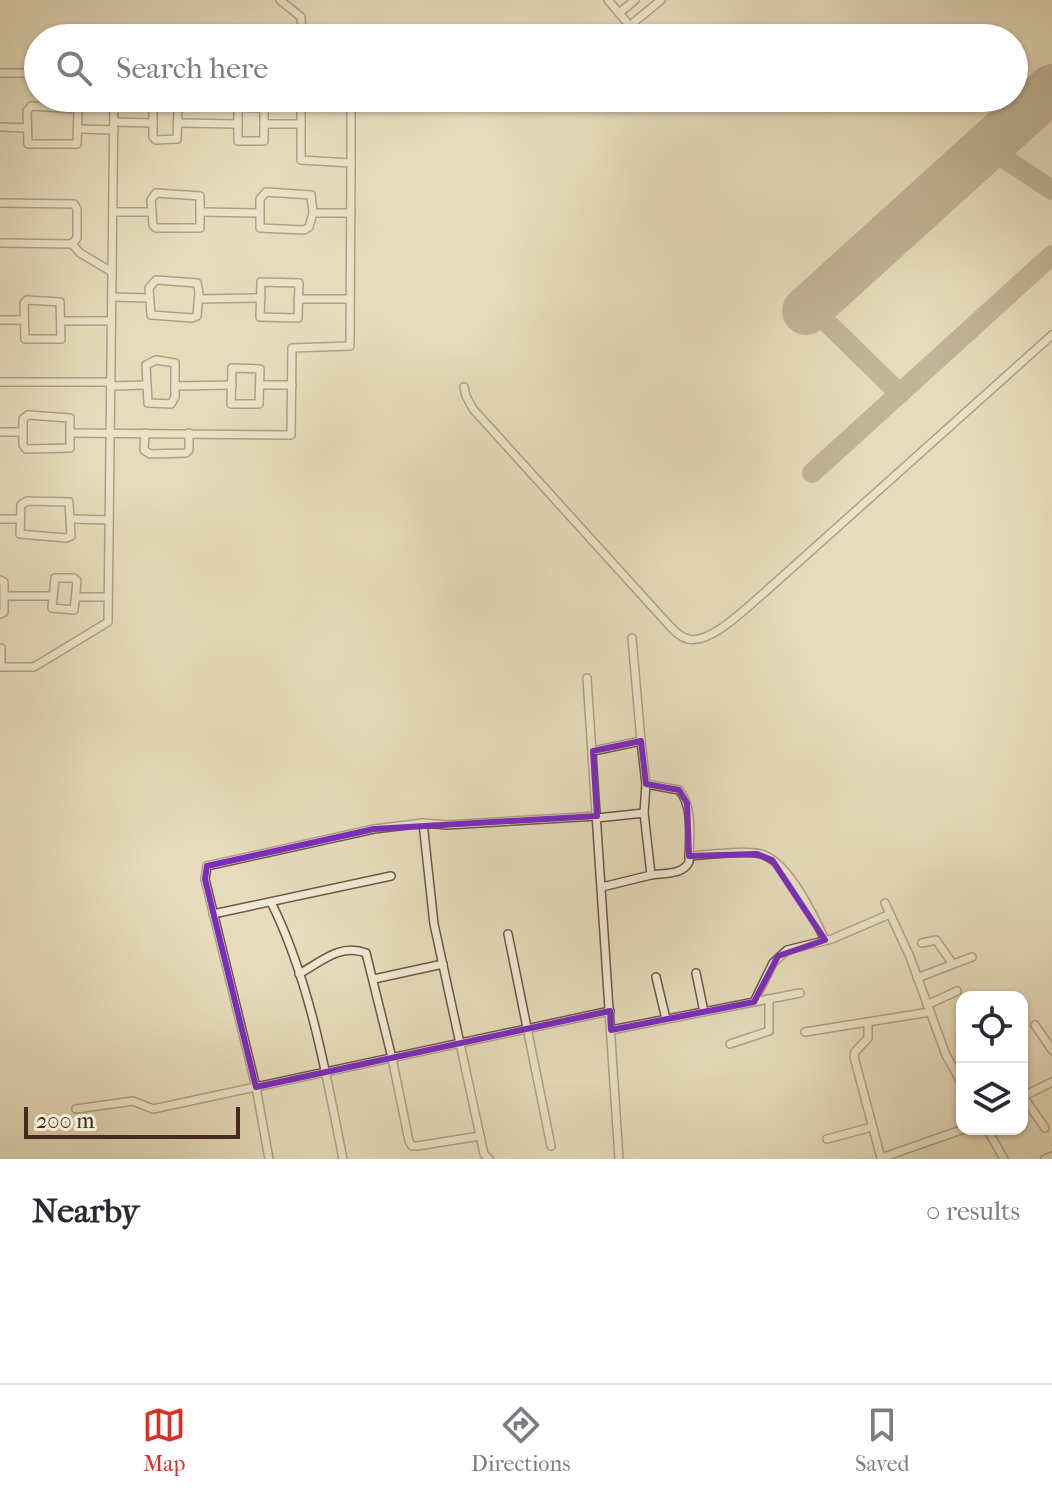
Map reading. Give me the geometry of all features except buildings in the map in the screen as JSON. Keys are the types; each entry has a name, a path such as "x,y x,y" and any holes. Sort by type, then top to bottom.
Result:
{"street":[{"path":"280,0 301,17 301,24"},
{"path":"608,0 628,24"},
{"path":"619,13 635,0"},
{"path":"632,24 661,0"},
{"path":"0,73 24,73"},
{"path":"27,112 26,142 31,145 75,146 78,142 79,112"},
{"path":"1,648 1,667 34,667 108,622 114,112"},
{"path":"153,112 154,139 175,140 179,135 179,112"},
{"path":"238,112 238,141 264,141 264,112"},
{"path":"301,112 301,160 351,163"},
{"path":"72,433 291,435 292,348 350,346 351,112"},
{"path":"78,129 153,123"},
{"path":"179,123 238,124"},
{"path":"264,124 301,124"},
{"path":"0,127 27,128"},
{"path":"269,192 311,195 312,222 304,230 267,230 259,227 259,213 261,196 269,192"},
{"path":"156,193 200,196 201,224 197,229 156,228 151,223 151,212 153,194 156,193"},
{"path":"0,203 74,204 77,209 77,238 72,244"},
{"path":"113,212 151,212"},
{"path":"202,212 259,213"},
{"path":"313,213 351,213"},
{"path":"0,243 72,244 80,253 112,272"},
{"path":"156,280 197,283 199,299 197,316 192,318 151,315 149,288 156,280"},
{"path":"261,282 299,283 298,299 298,318 260,317 261,282"},
{"path":"112,297 149,298"},
{"path":"199,299 261,298"},
{"path":"298,299 350,299"},
{"path":"58,300 62,321 61,339 25,339 25,301 58,300"},
{"path":"0,320 24,320"},
{"path":"62,321 111,321"},
{"path":"464,387 473,409 667,623 690,641 714,633 764,593 1052,335"},
{"path":"156,360 175,363 174,402 151,405 146,385 146,365 156,360"},
{"path":"232,368 260,369 260,385 259,404 231,404 232,368"},
{"path":"0,382 146,385"},
{"path":"175,386 232,385"},
{"path":"260,385 292,385"},
{"path":"28,415 67,416 72,422 72,433 71,446 67,450 24,448 23,419 28,415"},
{"path":"0,432 23,432"},
{"path":"145,433 144,450 150,454 186,453 189,450 189,433"},
{"path":"27,501 68,502 71,504 72,519 72,534 66,538 20,534 21,505 27,501"},
{"path":"0,519 19,519"},
{"path":"72,519 109,520"},
{"path":"55,578 74,578 77,581 75,609 53,609 52,596 55,578"},
{"path":"0,580 4,582 5,596 4,612 0,614"},
{"path":"5,596 52,596"},
{"path":"76,597 108,597"},
{"path":"632,638 651,875"},
{"path":"587,678 619,1159"},
{"path":"593,751 641,741"},
{"path":"602,887 687,867 687,803 683,795 670,787 646,784"},
{"path":"269,1159 256,1087 205,879 207,866 360,831 423,823 447,825 644,813"},
{"path":"423,823 434,924 484,1154 489,1159"},
{"path":"689,856 757,854 772,860 792,881 825,940"},
{"path":"213,914 391,876"},
{"path":"271,902 299,974 326,1072 343,1159"},
{"path":"885,903 956,1073"},
{"path":"754,1002 778,956 787,950 825,940 890,914"},
{"path":"508,934 551,1146"},
{"path":"922,943 936,940 952,963"},
{"path":"299,974 333,954 351,949 366,953 392,1058 407,1136 412,1146 480,1136"},
{"path":"917,978 972,957"},
{"path":"374,979 443,964"},
{"path":"696,973 704,1012"},
{"path":"656,977 666,1019"},
{"path":"805,1032 928,1008 956,992"},
{"path":"611,1030 800,993"},
{"path":"730,1044 769,1031 769,999"},
{"path":"76,1109 133,1101 153,1109 610,1011"},
{"path":"868,1022 868,1038 854,1057 880,1159 956,1132"},
{"path":"1035,1025 1052,1050"},
{"path":"1028,1093 1052,1082"},
{"path":"1028,1104 1045,1128"},
{"path":"827,1139 872,1127"},
{"path":"990,1135 1004,1159"},
{"path":"1045,1159 1052,1156"}],"highlighted area":[{"path":"641,741 646,784 679,790 687,803 689,856 757,854 772,860 825,940 778,956 754,1002 611,1030 610,1011 256,1087 205,879 207,866 374,829 597,816 593,751"}],"taxiway":[{"path":"987,147 1052,190"},
{"path":"812,473 1052,255"},
{"path":"811,307 900,394"}],"runway":[{"path":"1028,110 1052,88"},
{"path":"806,311 1026,112"}]}
